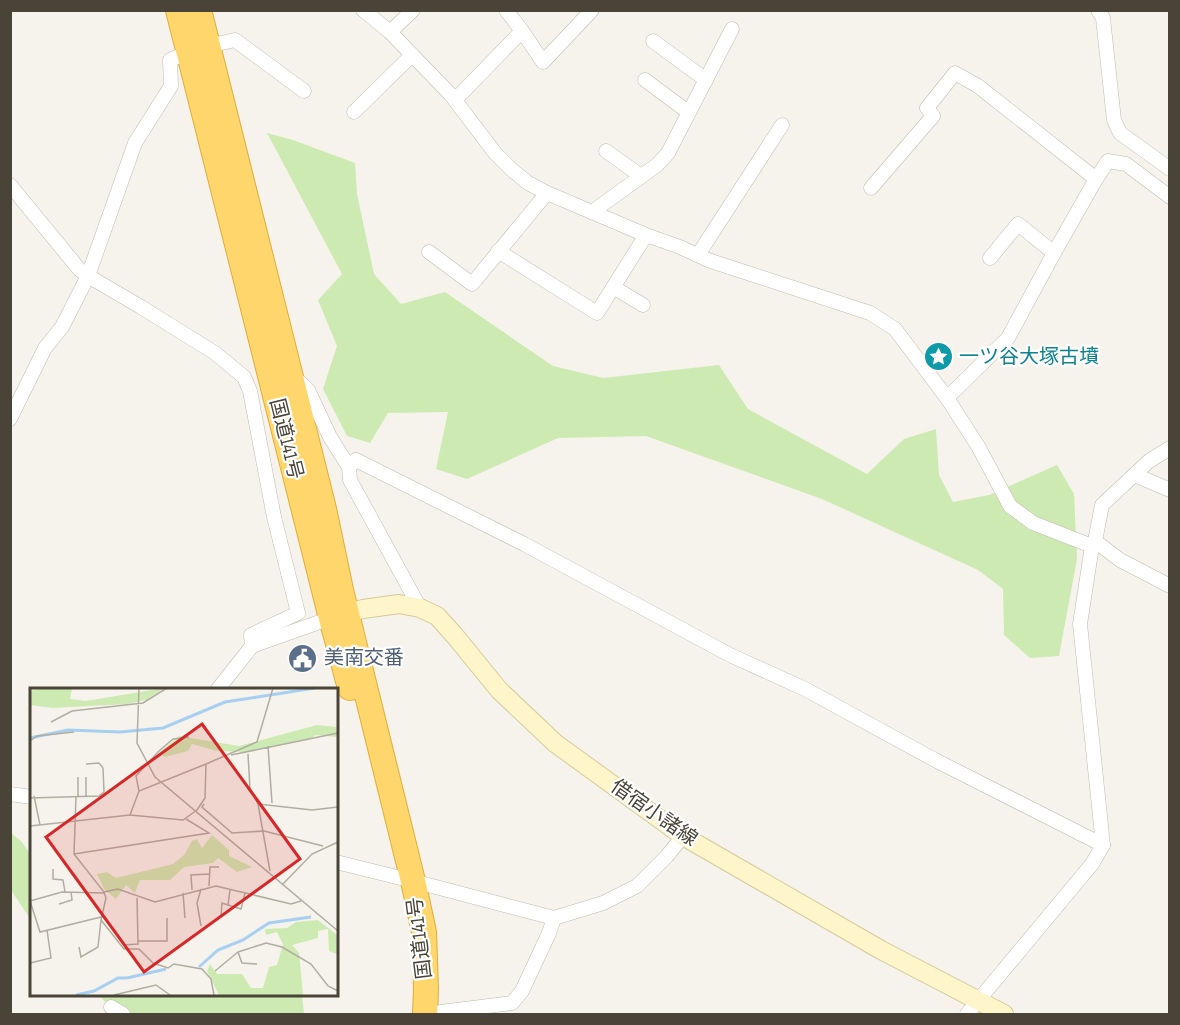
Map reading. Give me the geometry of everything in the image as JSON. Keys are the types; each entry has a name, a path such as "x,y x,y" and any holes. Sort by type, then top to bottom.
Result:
{"highway":[{"name":"国道141号","path":"178,10 199,49 290,373 324,509 341,590 339,616"},
{"name":"国道141号","path":"199,10 199,49 339,616 366,752 392,838 411,872 424,932 425,1014"}],"main road":[{"name":"借宿小諸線","path":"339,616 363,609 399,604 437,616 499,690 555,743 683,836 881,950 1004,1014"}],"street":[{"path":"363,10 390,32 412,55 454,100 495,153 528,183 646,235 698,255 870,313 895,329 947,398 978,447 1010,506 1033,523 1093,544 1170,586"},
{"path":"390,32 413,10"},
{"path":"506,10 543,62 592,10"},
{"path":"1098,10 1103,18 1114,120 1120,133 1170,169"},
{"path":"592,212 657,165 668,153 732,29"},
{"path":"454,100 522,31"},
{"path":"10,419 45,348 62,327 87,276 135,143 171,86 170,60 199,49 235,40 304,91"},
{"path":"653,41 706,80"},
{"path":"354,112 412,55"},
{"path":"871,188 933,116 927,108 955,73 978,86 1096,179"},
{"path":"645,80 688,112"},
{"path":"698,255 782,125"},
{"path":"606,151 641,176"},
{"path":"947,398 1008,338 1108,161 1126,164 1170,197"},
{"path":"10,185 87,276 215,353 244,377 250,391 274,517 298,613 251,635 252,646"},
{"path":"429,252 472,284 547,193"},
{"path":"990,258 1018,224 1054,253"},
{"path":"498,251 597,313 646,235"},
{"path":"613,287 643,305"},
{"path":"290,373 308,390 330,437 349,467 350,480 420,609"},
{"path":"967,1014 1092,864 1103,845 1080,624 1093,544 1102,504 1149,461 1170,448"},
{"path":"349,467 356,460 524,544 730,655 806,689 935,760 1103,845"},
{"path":"1135,475 1170,490"},
{"path":"219,688 252,646 339,616"},
{"path":"10,794 30,797"},
{"path":"338,862 411,872 554,918 603,903 637,886 683,836"},
{"path":"425,1014 512,1003 522,991 554,918"}],"green space":[{"path":"267,133 355,163 357,194 374,274 401,304 445,292 553,366 603,378 719,365 748,409 867,474 904,439 936,429 939,475 953,502 989,495 1057,465 1074,494 1077,559 1059,656 1030,658 1004,635 1003,589 978,570 822,499 646,436 558,438 467,479 436,469 448,412 388,413 370,443 347,436 323,389 337,346 318,300 342,274"},
{"path":"11,833 21,841 30,854 30,918 11,890"},
{"path":"98,995 302,995 304,1014 118,1014"}],"place":[{"name":"一ツ谷大塚古墳","path":"938,357"},
{"name":"美南交番","path":"303,658"}]}
